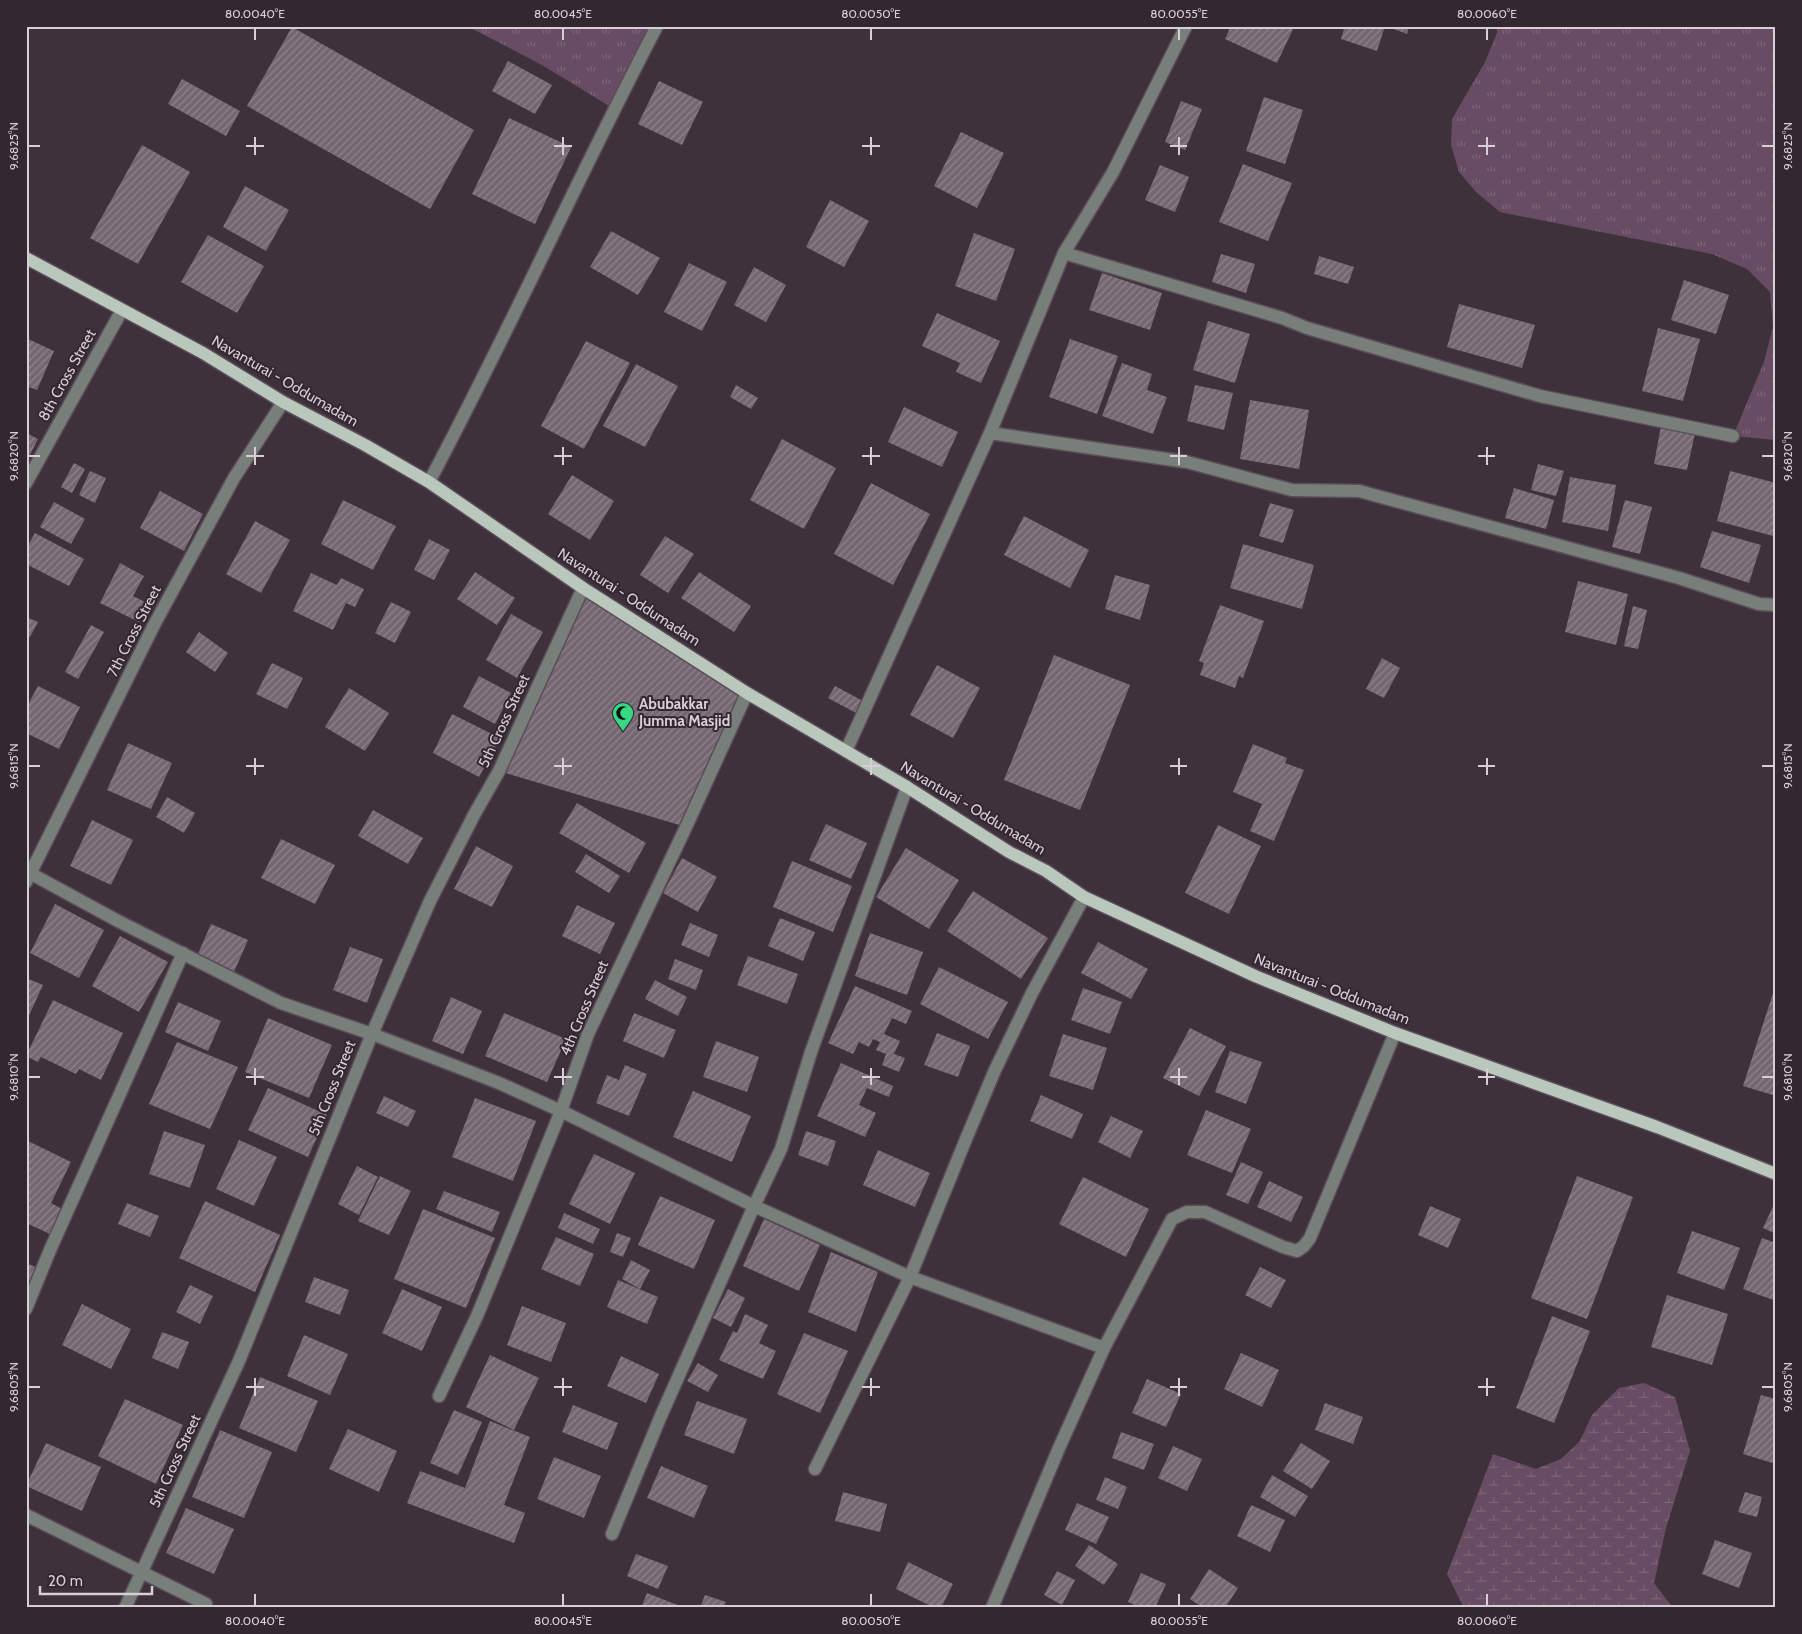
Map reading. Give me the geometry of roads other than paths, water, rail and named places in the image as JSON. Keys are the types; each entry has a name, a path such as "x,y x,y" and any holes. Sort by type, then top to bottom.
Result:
{"main road":[{"name":"Navanturai - Oddumadam","path":"26,258 203,353 283,402 430,482 583,588 746,692 907,788 1009,852 1046,871 1084,897 1255,976 1396,1032 1776,1174"}],"street":[{"path":"430,482 476,395 614,109 657,26"},
{"path":"846,752 990,432 1064,253 1113,172 1186,26"},
{"path":"1064,253 1282,318 1307,328 1540,396 1734,436"},
{"name":"8th Cross Street","path":"26,483 122,310"},
{"name":"7th Cross Street","path":"27,875 159,616 234,478 283,402"},
{"path":"990,432 1187,462 1292,490 1359,491 1670,576 1759,604 1776,605"},
{"name":"5th Cross Street","path":"126,1608 239,1361 372,1034 430,901 499,771 583,588"},
{"name":"4th Cross Street","path":"439,1396 477,1316 561,1111 588,1034 746,692"},
{"path":"612,1534 660,1418 781,1149 810,1052 907,788"},
{"path":"27,875 281,1003 372,1034 499,1083 561,1111 754,1206 910,1277 1104,1348"},
{"path":"815,1469 910,1277 995,1070 1032,993 1084,897"},
{"path":"26,1309 50,1250 182,952"},
{"path":"992,1608 1059,1448 1104,1348 1172,1219 1187,1212 1205,1212 1283,1247 1297,1251 1304,1246 1310,1238 1396,1032"},
{"path":"26,1515 206,1604"}],"place":[{"name":"Abubakkar Jumma Masjid","path":"623,732"}]}
